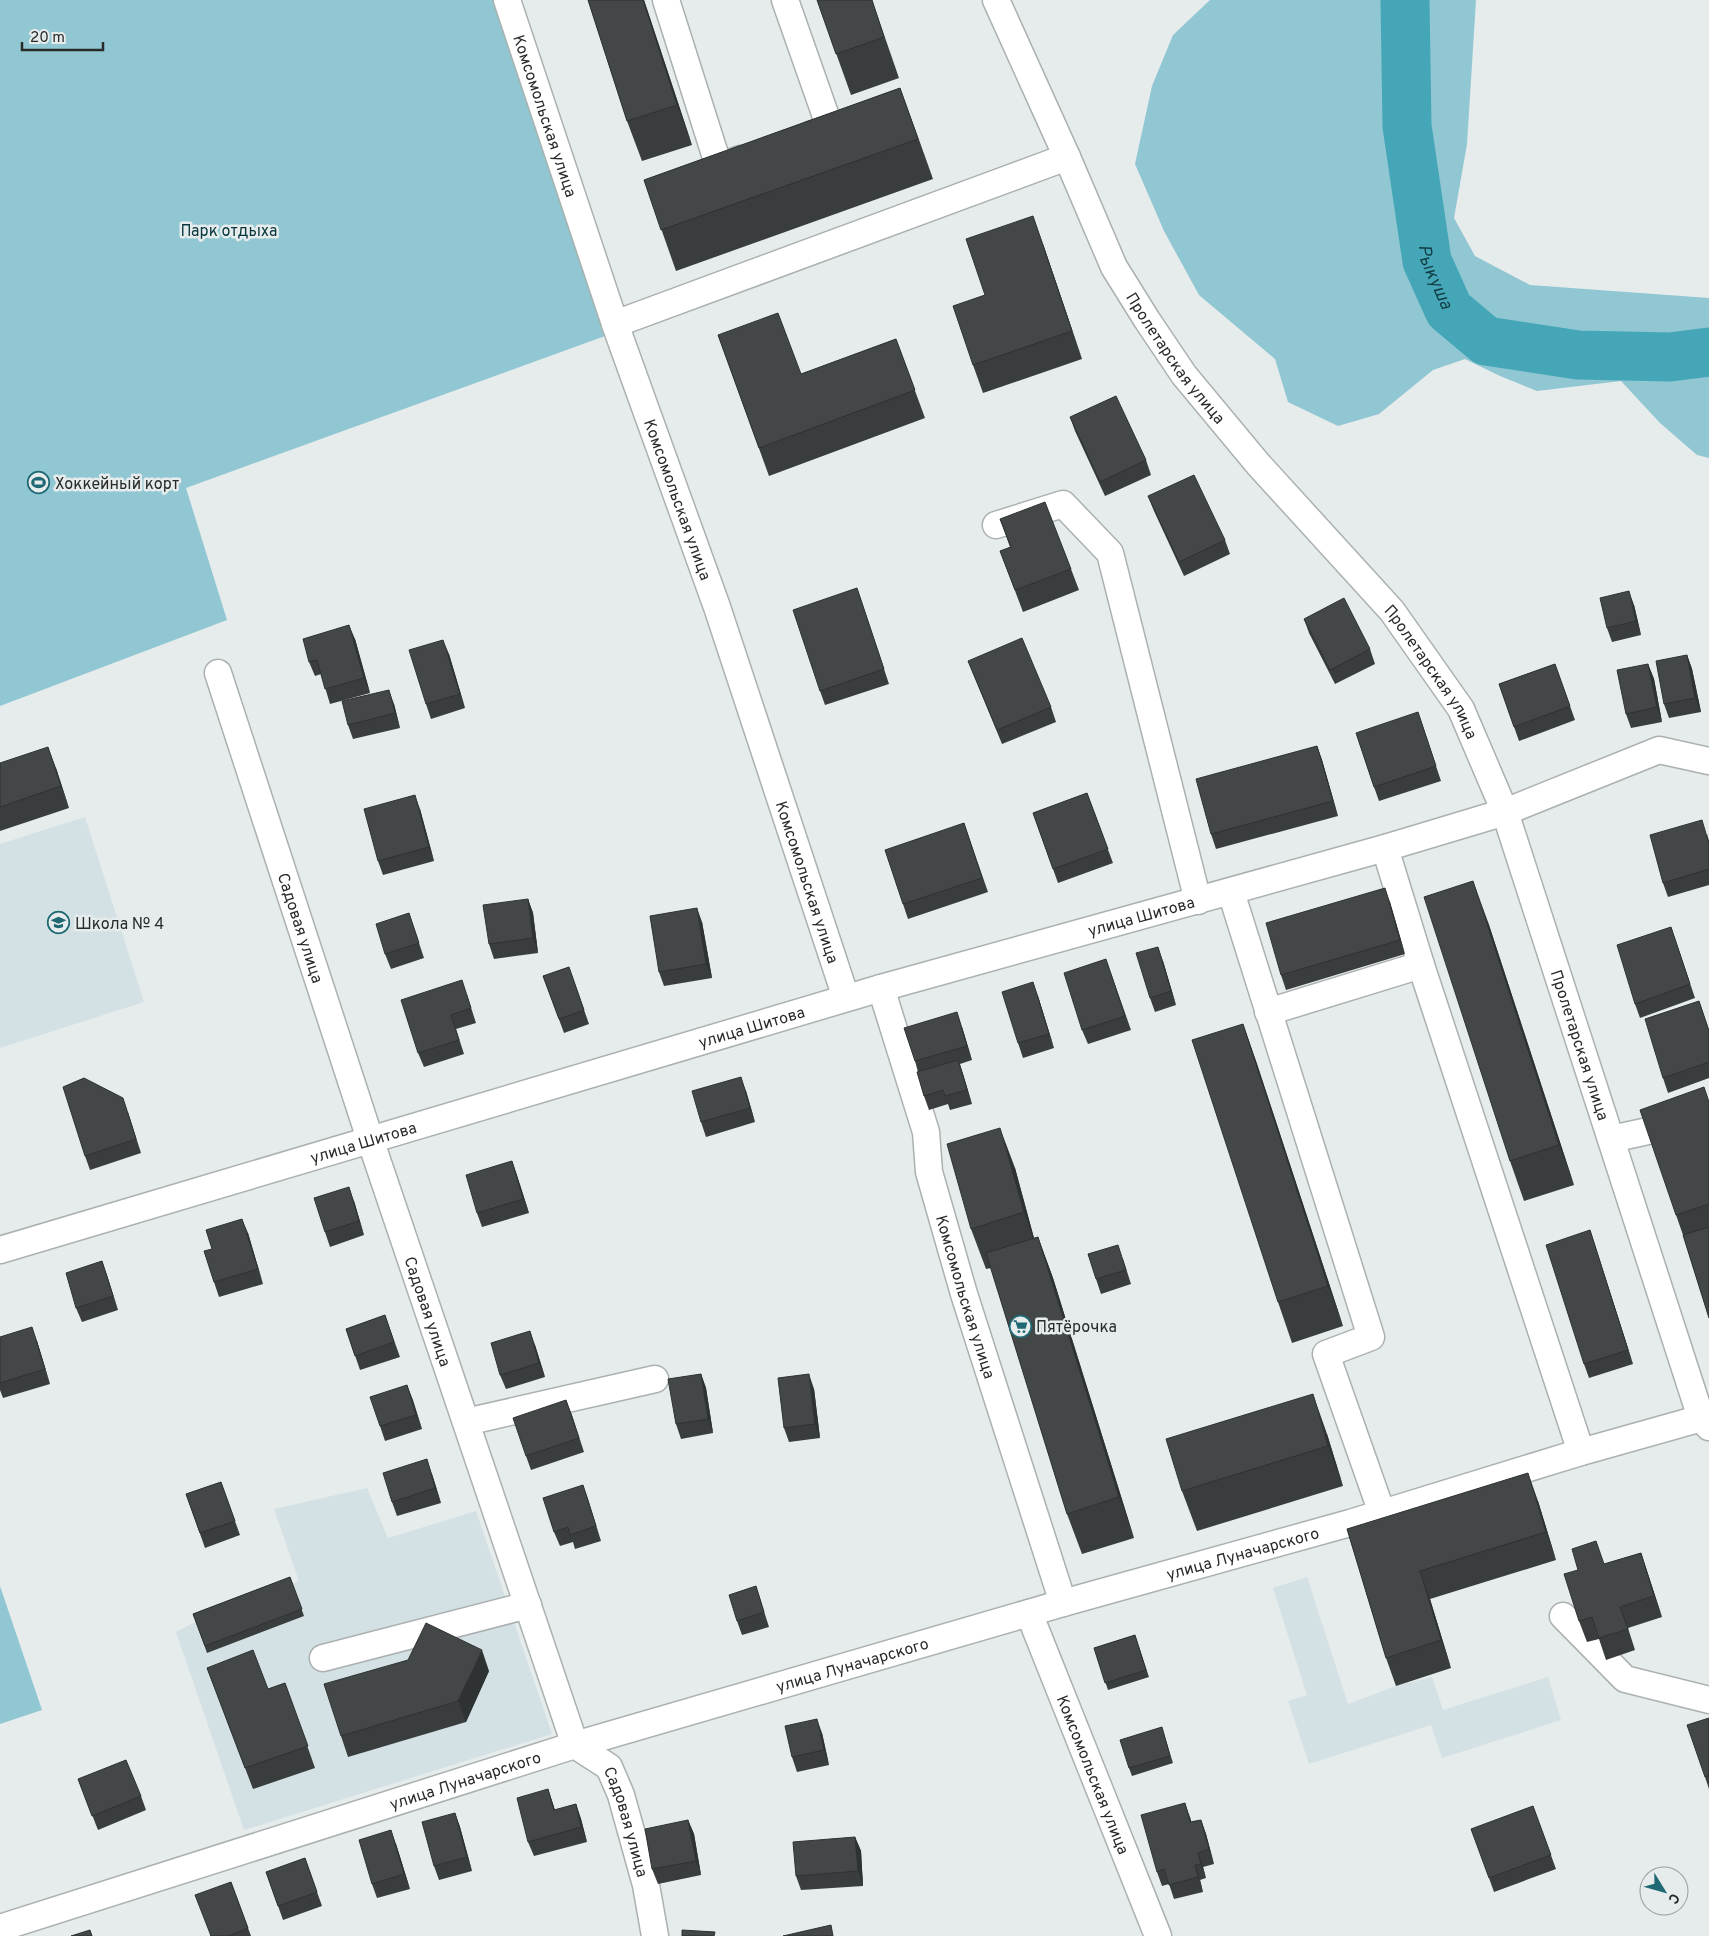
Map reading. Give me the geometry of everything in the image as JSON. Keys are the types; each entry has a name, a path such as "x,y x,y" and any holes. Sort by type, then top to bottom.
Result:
{"street":[{"name":"Комсомольская улица","path":"507,0 615,324 717,607 846,998"},
{"path":"666,0 719,167 830,128 785,0"},
{"name":"Пролетарская улица","path":"996,0 1114,267 1152,328 1184,375 1258,464 1392,611 1462,709 1505,812 1611,1139 1706,1420"},
{"path":"615,324 1067,157"},
{"path":"996,525 1063,504 1110,553 1198,901"},
{"name":"Садовая улица","path":"218,673 370,1139 575,1745 608,1767 621,1795 646,1885 655,1936"},
{"name":"улица Шитова","path":"0,1250 846,998 1231,892 1505,812 1659,750 1709,761"},
{"path":"1385,848 1421,964 1581,1452"},
{"path":"1231,892 1371,1337 1326,1354 1382,1513"},
{"path":"1268,1012 1421,964"},
{"name":"Комсомольская улица","path":"881,988 926,1132 929,1172 964,1294 1063,1603"},
{"path":"1611,1139 1709,1118"},
{"path":"466,1422 655,1379"},
{"name":"улица Луначарского","path":"0,1928 575,1745 1063,1603 1382,1513 1581,1452 1706,1420"},
{"path":"322,1658 528,1605"},
{"name":"Комсомольская улица","path":"1029,1613 1158,1936"},
{"path":"1564,1616 1626,1679 1709,1700"}],"shaded area":[{"name":"Школа № 4","path":"85,817 144,1002 0,1048 0,844"},
{"path":"367,1488 388,1538 476,1511 552,1734 244,1830 176,1632 195,1622 299,1581 274,1509"},
{"path":"1307,1577 1348,1704 1396,1686 1432,1677 1443,1710 1548,1677 1561,1720 1442,1758 1431,1725 1309,1764 1288,1701 1307,1695 1273,1588"}],"green space":[{"name":"Парк отдыха","path":"0,0 494,0 605,336 186,488 227,620 0,706"},
{"path":"1210,0 1476,0 1467,144 1454,218 1475,256 1530,285 1709,298 1709,458 1697,455 1660,423 1621,381 1537,391 1465,359 1433,370 1379,414 1338,426 1288,402 1275,359 1199,295 1164,231 1135,164 1152,86 1173,35"},
{"path":"0,1586 42,1710 0,1724"}],"building":[{"path":"588,0 643,0 677,105 627,121"},
{"path":"817,0 872,0 884,37 836,54"},
{"path":"900,88 918,139 661,230 644,180"},
{"path":"1033,216 1072,331 973,365 953,306 985,295 966,239"},
{"path":"778,313 801,374 896,339 915,390 759,448 718,335"},
{"path":"1116,396 1146,460 1100,482 1070,417"},
{"path":"1194,475 1225,540 1179,562 1148,496"},
{"path":"1045,502 1071,569 1015,590 1000,551 1011,547 1000,519"},
{"path":"857,588 884,669 820,691 793,610"},
{"path":"1629,591 1636,621 1607,628 1600,598"},
{"path":"1344,598 1370,649 1330,670 1304,619"},
{"path":"349,625 364,678 325,689 317,660 309,662 303,639"},
{"path":"1022,638 1051,707 997,730 968,661"},
{"path":"443,640 460,694 426,704 409,650"},
{"path":"1687,655 1695,698 1664,704 1656,661"},
{"path":"1555,664 1570,706 1514,727 1499,684"},
{"path":"1648,664 1657,707 1626,714 1617,670"},
{"path":"389,690 395,713 348,725 342,701"},
{"path":"1418,712 1436,766 1374,787 1356,733"},
{"path":"1317,746 1333,801 1211,834 1196,779"},
{"path":"48,747 61,786 0,807 0,763"},
{"path":"1087,793 1108,849 1053,869 1033,813"},
{"path":"415,795 429,847 378,861 364,809"},
{"path":"1702,820 1709,844 1709,869 1663,883 1650,835"},
{"path":"964,823 982,878 903,904 885,850"},
{"path":"1473,881 1559,1145 1510,1161 1424,897"},
{"path":"1385,888 1400,940 1281,975 1266,923"},
{"path":"528,899 533,938 489,944 483,905"},
{"path":"697,908 706,964 659,972 650,916"},
{"path":"409,913 419,943 385,954 376,924"},
{"path":"1671,927 1690,984 1635,1004 1617,945"},
{"path":"1158,947 1171,991 1150,998 1136,953"},
{"path":"1106,959 1125,1016 1082,1030 1064,973"},
{"path":"569,967 584,1010 559,1019 543,976"},
{"path":"462,980 471,1008 451,1015 459,1040 418,1053 401,1000"},
{"path":"1033,982 1049,1034 1018,1043 1002,992"},
{"path":"1699,1001 1709,1031 1709,1062 1663,1078 1645,1019"},
{"path":"957,1012 967,1046 915,1061 904,1028"},
{"path":"1243,1024 1328,1286 1278,1302 1192,1040"},
{"path":"958,1060 967,1090 945,1096 943,1090 924,1096 917,1072"},
{"path":"741,1077 750,1108 701,1122 692,1091"},
{"path":"84,1078 123,1098 136,1139 85,1156 63,1087"},
{"path":"1704,1087 1709,1102 1709,1204 1676,1215 1640,1110"},
{"path":"1000,1128 1024,1212 971,1229 947,1144"},
{"path":"512,1161 523,1199 477,1213 466,1175"},
{"path":"349,1187 359,1221 325,1232 314,1198"},
{"path":"242,1219 258,1269 214,1282 204,1251 212,1249 206,1230"},
{"path":"1709,1227 1709,1318 1683,1235"},
{"path":"1590,1230 1628,1350 1584,1364 1546,1245"},
{"path":"1038,1237 1119,1497 1067,1514 986,1253"},
{"path":"1118,1245 1126,1270 1096,1279 1088,1254"},
{"path":"102,1261 113,1296 76,1308 66,1273"},
{"path":"385,1315 394,1342 355,1356 346,1329"},
{"path":"32,1327 45,1369 0,1383 0,1337"},
{"path":"530,1331 539,1363 500,1375 491,1343"},
{"path":"701,1374 708,1419 676,1424 668,1379"},
{"path":"809,1374 815,1424 784,1428 778,1378"},
{"path":"407,1385 416,1415 380,1426 370,1397"},
{"path":"1313,1394 1328,1446 1182,1491 1166,1439"},
{"path":"566,1400 579,1438 526,1456 513,1418"},
{"path":"427,1459 435,1488 392,1502 383,1473"},
{"path":"1528,1473 1546,1532 1420,1571 1441,1640 1386,1658 1347,1529"},
{"path":"221,1482 235,1521 200,1533 186,1494"},
{"path":"583,1485 596,1526 570,1535 568,1527 554,1532 543,1498"},
{"path":"1596,1541 1604,1564 1641,1553 1654,1596 1620,1607 1628,1629 1599,1638 1592,1617 1579,1621 1564,1574 1578,1570 1572,1549"},
{"path":"290,1577 302,1609 205,1646 193,1614"},
{"path":"756,1586 764,1612 737,1621 729,1595"},
{"path":"426,1623 482,1650 458,1701 341,1736 324,1684 408,1660"},
{"path":"1135,1635 1146,1670 1105,1683 1094,1648"},
{"path":"253,1650 268,1689 285,1683 308,1746 245,1768 207,1668"},
{"path":"1709,1718 1709,1775 1705,1777 1687,1725"},
{"path":"817,1719 824,1750 792,1757 785,1726"},
{"path":"1162,1727 1170,1756 1129,1768 1120,1740"},
{"path":"126,1760 141,1796 92,1816 78,1779"},
{"path":"548,1789 554,1810 576,1804 581,1827 528,1842 517,1798"},
{"path":"1185,1803 1190,1822 1201,1820 1209,1849 1198,1853 1201,1864 1195,1865 1198,1877 1169,1885 1164,1869 1157,1872 1141,1815"},
{"path":"1533,1806 1551,1855 1489,1878 1471,1829"},
{"path":"455,1813 467,1857 434,1866 422,1822"},
{"path":"688,1820 696,1861 652,1869 645,1829"},
{"path":"391,1830 404,1874 372,1884 359,1840"},
{"path":"855,1837 858,1871 796,1876 793,1842"},
{"path":"305,1858 317,1892 278,1906 266,1872"},
{"path":"231,1882 248,1928 228,1936 211,1936 195,1895"},
{"path":"831,1925 833,1936 783,1936"},
{"path":"90,1930 92,1936 71,1936"},
{"path":"682,1930 715,1932 714,1936 682,1936"}],"waterway":[{"name":"Рыкуша","path":"1405,0 1407,126 1427,261 1449,310 1486,341 1578,355 1670,357 1709,352"}],"place":[{"name":"Хоккейный корт","path":"39,483"},
{"name":"Школа № 4","path":"59,923"},
{"name":"Пятёрочка","path":"1020,1326"}]}
